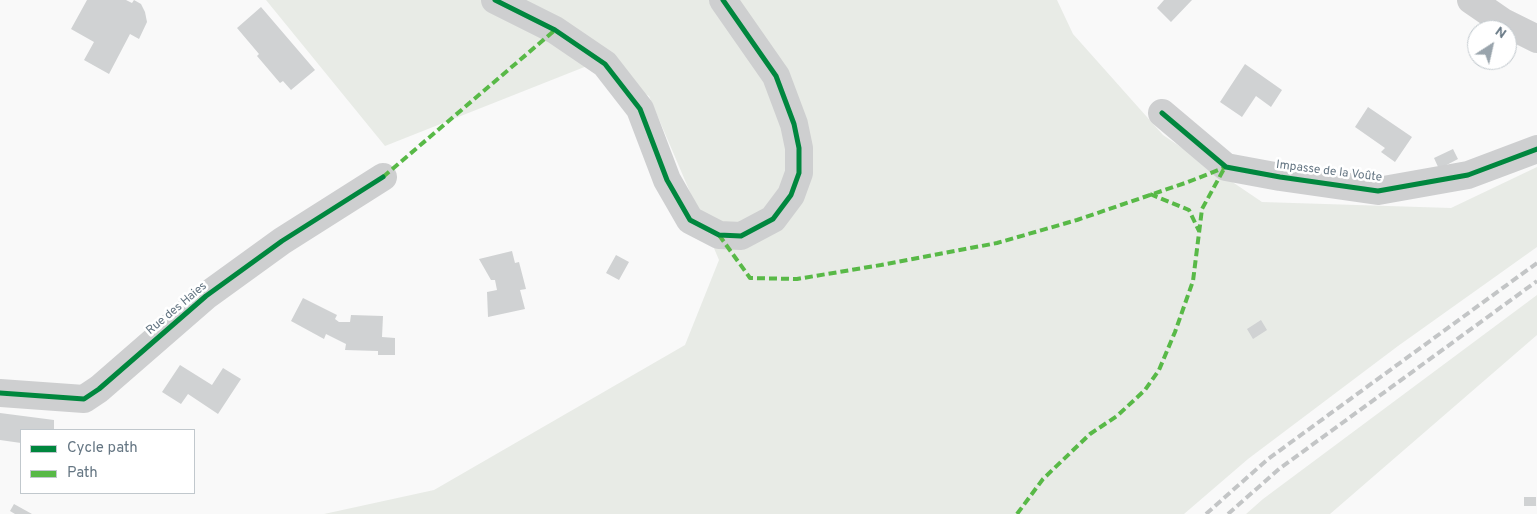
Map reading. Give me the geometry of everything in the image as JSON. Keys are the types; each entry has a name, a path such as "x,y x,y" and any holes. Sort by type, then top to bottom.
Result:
{"street":[{"path":"495,0 555,30 605,64 640,109 667,180 690,220 719,235 741,236 773,219 791,195 799,173 799,148 794,124 776,76 724,0"},
{"path":"1471,0 1503,22 1537,39"},
{"name":"Impasse de la Voûte","path":"1162,113 1226,167 1378,191 1468,175 1537,149"},
{"name":"Rue des Haies","path":"0,393 84,399 99,389 206,296 282,241 383,177"}],"shaded area":[{"path":"266,0 1057,0 1073,34 1163,135 1262,202 1451,208 1537,167 1537,247 1398,346 1248,459 1184,514 324,514 434,490 685,345 719,260 649,96 587,66 385,146"},
{"path":"1537,295 1537,335 1330,514 1246,514 1263,499"}],"building":[{"path":"87,0 126,0 132,3 134,0 141,4 145,12 147,22 139,39 130,34 109,74 84,60 94,42 71,29"},
{"path":"1164,0 1192,0 1171,22 1157,8"},
{"path":"261,7 315,70 291,90 283,81 280,83 237,28"},
{"path":"1245,64 1282,90 1271,107 1256,96 1242,117 1220,102"},
{"path":"1368,107 1412,137 1395,162 1381,152 1385,148 1355,127"},
{"path":"1453,149 1458,159 1439,169 1434,158"},
{"path":"512,251 515,263 519,262 526,289 520,290 525,309 488,317 487,292 497,290 495,280 491,280 479,259"},
{"path":"616,255 629,262 619,280 606,273"},
{"path":"303,298 337,315 335,319 339,322 350,322 351,315 383,316 382,337 395,338 395,355 378,355 378,351 345,350 346,344 326,334 324,339 291,321"},
{"path":"1261,320 1267,330 1253,339 1247,329"},
{"path":"180,365 212,385 223,368 241,379 218,414 188,394 181,404 162,392"},
{"path":"0,413 54,420 54,429 20,429 20,443 0,440"},
{"path":"1524,497 1536,497 1536,506 1524,506"},
{"path":"14,504 32,514 15,514 10,511"}],"railway":[{"path":"1206,514 1268,459 1537,263"},
{"path":"1228,514 1279,469 1537,281"}],"marked path":[{"path":"383,177 555,30"},
{"path":"1017,514 1043,479 1090,434 1117,416 1145,390 1159,370 1193,281 1202,209 1225,167"},
{"path":"719,235 750,278 797,279 997,243 1077,220 1226,167"},
{"path":"1150,194 1189,210 1199,231"}],"cycle path":[{"path":"495,0 555,30 605,64 640,109 667,180 690,220 719,235 741,236 773,219 791,195 799,173 799,148 794,124 776,76 723,0"},
{"path":"1162,113 1226,167 1378,191 1468,175 1537,149"},
{"path":"0,393 84,399 99,389 206,296 282,241 383,177"}]}
